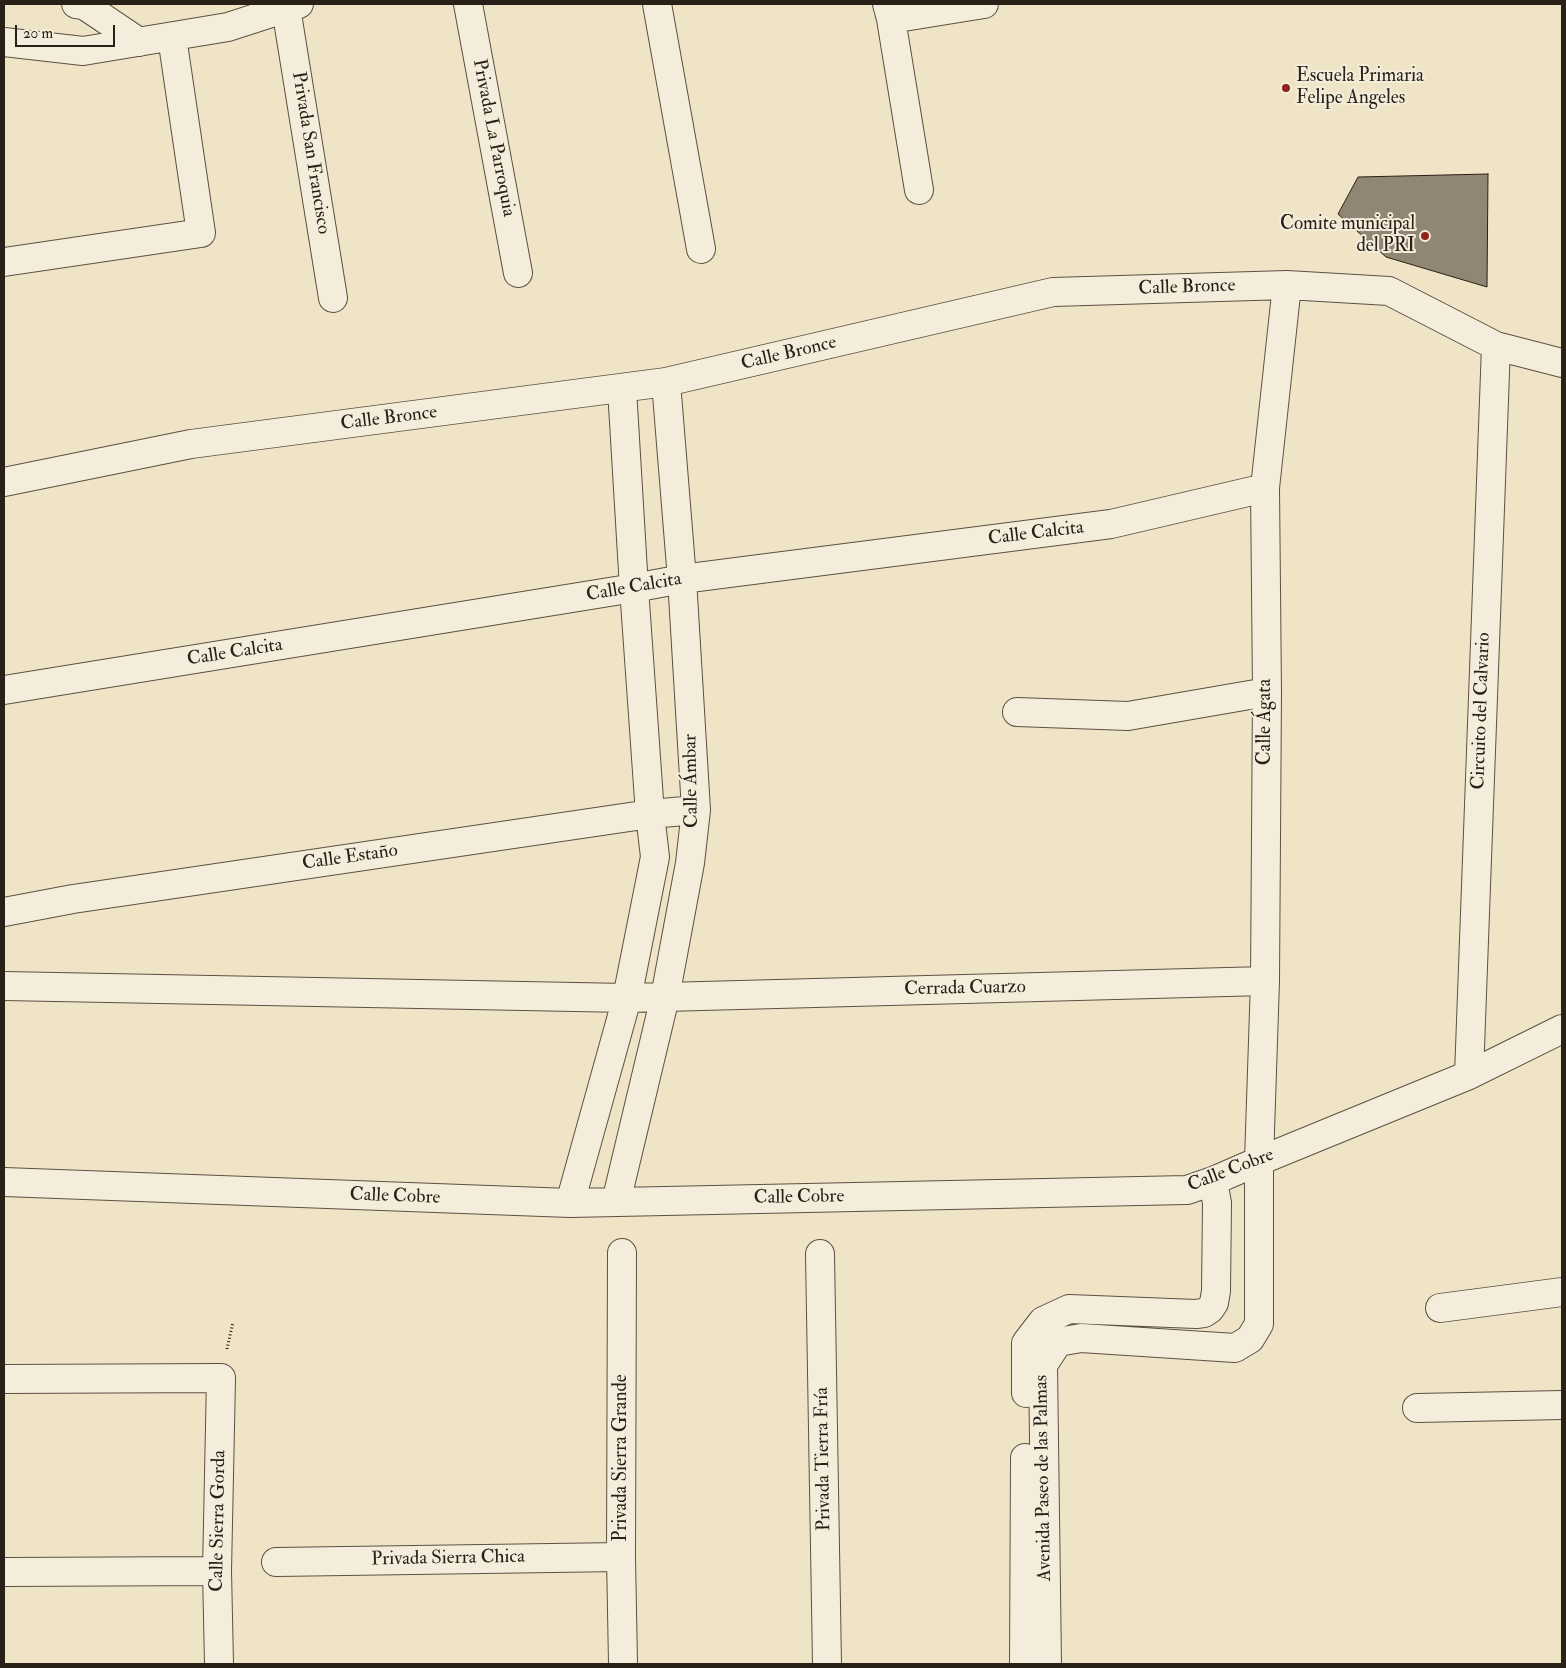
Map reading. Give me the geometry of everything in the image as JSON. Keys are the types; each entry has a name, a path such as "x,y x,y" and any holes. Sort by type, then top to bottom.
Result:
{"street":[{"path":"81,4 139,42"},
{"path":"81,4 83,51"},
{"name":"Privada La Parroquia","path":"468,4 518,273"},
{"path":"657,4 701,249"},
{"path":"919,190 889,12 984,4"},
{"path":"4,42 83,51 228,27 293,6"},
{"name":"Privada San Francisco","path":"293,6 333,298"},
{"path":"4,262 201,233 172,36"},
{"name":"Calle Bronce","path":"4,482 191,444 666,382 1053,292 1287,285 1389,291 1496,346 1562,363"},
{"name":"Calle Ágata","path":"1260,1160 1265,981 1267,692 1265,488 1287,285"},
{"name":"Circuito del Calvario","path":"1469,1075 1496,346"},
{"name":"Calle Ámbar","path":"616,1202 665,997 690,863 696,810 682,579 666,382"},
{"path":"570,1203 627,998 656,857 650,814 622,389"},
{"name":"Calle Calcita","path":"4,690 682,579 1110,524 1265,488"},
{"path":"1016,712 1128,716 1267,692"},
{"name":"Calle Estaño","path":"4,912 83,898 650,814 696,810"},
{"name":"Cerrada Cuarzo","path":"665,997 1265,981"},
{"path":"4,986 627,998 665,997"},
{"name":"Calle Cobre","path":"4,1182 570,1203 1187,1190 1213,1182 1260,1160 1469,1075 1562,1029"},
{"name":"Avenida Paseo de las Palmas","path":"1047,1664 1043,1365 1058,1342 1081,1338 1235,1348 1250,1339 1260,1324 1260,1160"},
{"path":"1043,1365 1026,1343 1043,1321 1069,1309 1196,1314 1204,1313 1210,1309 1214,1303 1216,1291 1217,1203 1213,1182"},
{"name":"Privada Sierra Grande","path":"622,1253 622,1664"},
{"name":"Privada Tierra Fría","path":"820,1254 827,1664"},
{"path":"1440,1308 1562,1292"},
{"name":"Avenida Paseo de las Palmas","path":"1024,1664 1026,1343"},
{"name":"Calle Sierra Gorda","path":"4,1379 221,1378 217,1571 219,1664"},
{"path":"1417,1408 1562,1405"},
{"name":"Privada Sierra Chica","path":"276,1562 621,1557"},
{"path":"4,1572 217,1571"}],"building":[{"name":"Comite municipal del PRI","path":"1488,174 1487,287 1386,257 1338,214 1358,177"}],"place":[{"name":"Escuela Primaria Felipe Angeles","path":"1286,88"},
{"name":"Comite municipal del PRI","path":"1425,236"}]}
